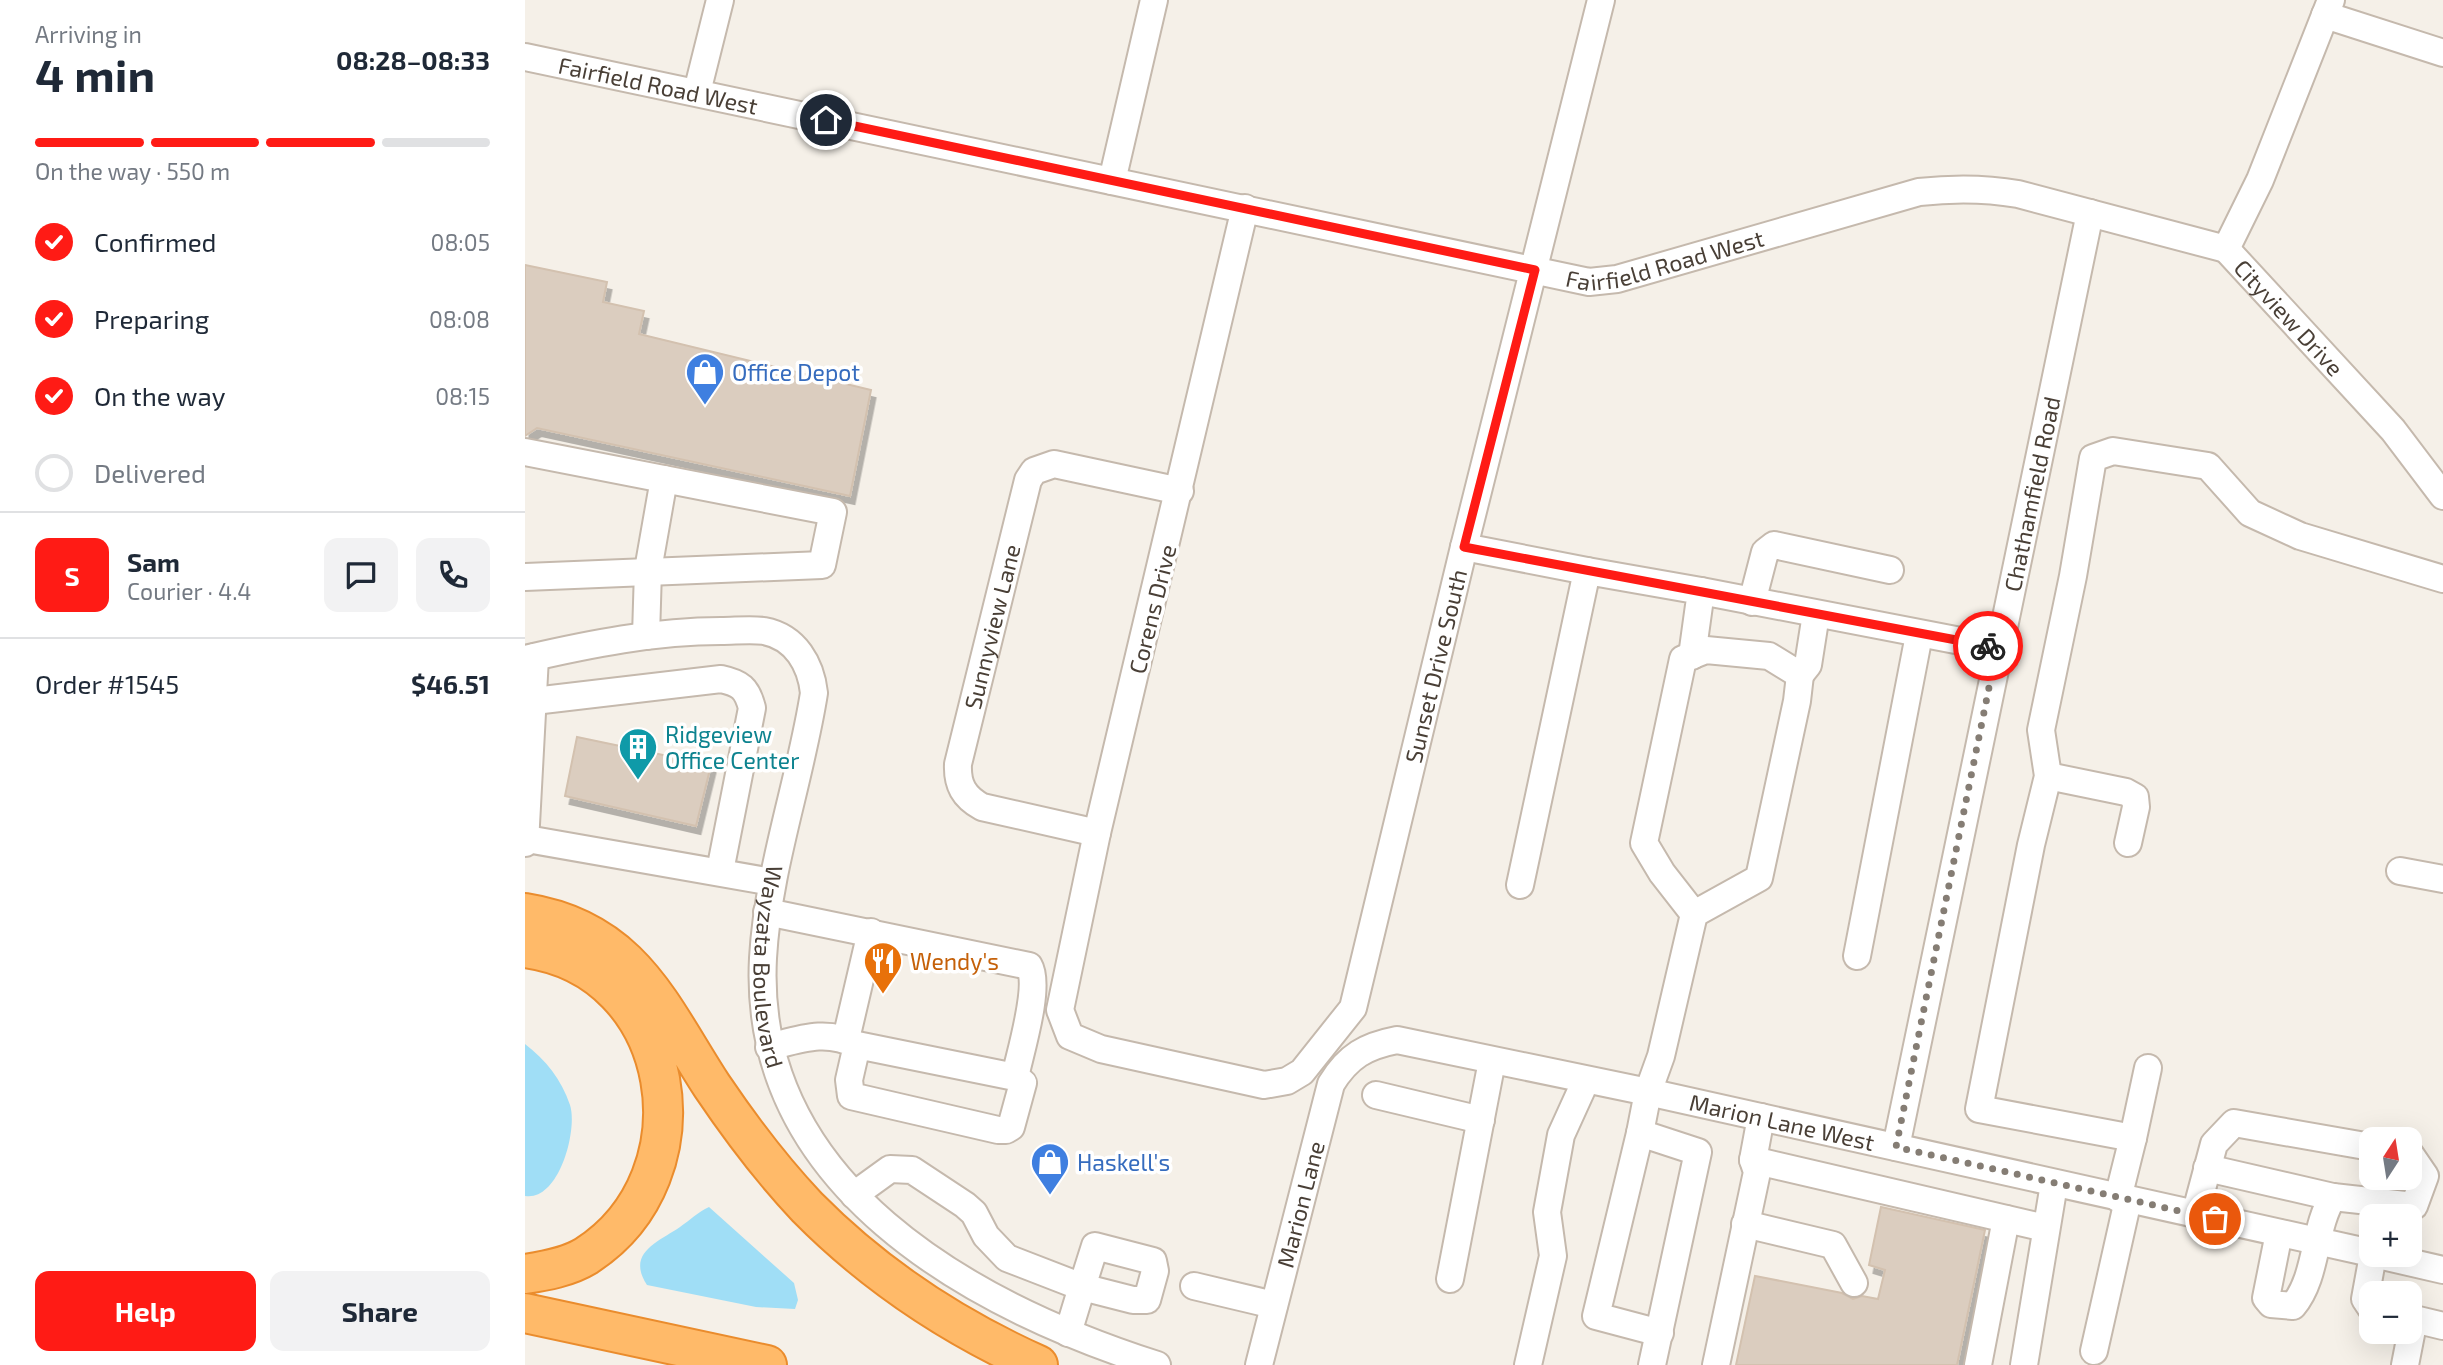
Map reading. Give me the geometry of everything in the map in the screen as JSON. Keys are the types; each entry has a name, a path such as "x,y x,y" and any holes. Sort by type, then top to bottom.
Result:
{"highway":[{"path":"525,913 564,924 590,936 636,969 750,1141 807,1207 860,1257 909,1295 964,1329 1038,1365"},
{"path":"525,948 587,967 612,987 646,1031 655,1054 661,1089 661,1127 656,1163 642,1199 628,1219 585,1257 563,1266 525,1274"},
{"path":"525,1313 767,1365"}],"street":[{"path":"697,92 720,0"},
{"path":"1112,181 1154,0"},
{"name":"Sunset Drive South","path":"1061,1010 1070,1035 1101,1049 1264,1085 1287,1081 1302,1072 1353,1008 1464,547 1601,0"},
{"path":"2328,8 2443,53"},
{"name":"Cityview Drive","path":"2328,8 2260,180 2226,249 2393,430 2443,496"},
{"name":"Fairfield Road West","path":"525,57 1589,282 1617,279 1919,192 1986,188 2226,249"},
{"name":"Corens Drive","path":"1061,1010 1097,833 1181,491 1245,208"},
{"name":"Chathamfield Road","path":"1896,1147 1997,648 2090,213"},
{"path":"2133,1138 1979,1108 2031,845 2048,776 2041,730 2073,576 2093,458 2113,451 2208,466 2250,513 2300,536 2443,579"},
{"path":"525,452 833,512 822,565 525,577"},
{"name":"Sunnyview Lane","path":"1097,833 982,807 969,799 961,788 958,764 1028,480 1034,471 1054,464 1181,491"},
{"path":"646,636 648,570 664,479"},
{"path":"1752,601 1765,552 1773,545 1890,570"},
{"path":"1464,547 1997,648"},
{"path":"1520,885 1587,571"},
{"path":"1692,656 1701,591"},
{"path":"1660,1333 1595,1316 1648,1092 1661,1056 1694,914 1759,878 1797,701 1800,675 1808,665 1816,614"},
{"name":"Wayzata Boulevard","path":"530,658 646,636 704,631 766,632 797,649 807,662 814,693 767,912 763,1002 769,1047 779,1082 799,1121 854,1195 883,1226 962,1280 1068,1333 1157,1365"},
{"path":"1857,956 1919,635"},
{"path":"1694,914 1662,873 1644,843 1683,659 1706,650 1769,656 1800,675"},
{"path":"530,658 534,701 529,734 526,841 720,871 772,882"},
{"path":"534,701 720,679 738,682 748,693 752,708 720,871"},
{"path":"2048,776 2126,792 2135,797 2136,807 2128,844"},
{"path":"2400,871 2443,879"},
{"path":"767,912 1029,966 1033,972 1033,989 1015,1077"},
{"path":"769,1047 823,1035 851,1042 1015,1077 1023,1083 1014,1121 1006,1130 998,1130 851,1096 851,1042 871,932"},
{"name":"Marion Lane West","path":"1358,1052 1374,1044 1397,1040 1648,1092 2359,1251"},
{"name":"Marion Lane","path":"1259,1365 1331,1084 1341,1067 1358,1052"},
{"path":"1450,1279 1492,1060"},
{"path":"2094,1352 2148,1068"},
{"path":"1528,1365 1553,1256 1547,1212 1561,1135 1586,1080"},
{"path":"1376,1095 1481,1120"},
{"path":"1716,1365 1757,1172 1753,1160 1761,1117"},
{"path":"2195,1215 2214,1144 2234,1123 2359,1145"},
{"path":"1640,1133 1698,1152 1652,1365"},
{"path":"1753,1160 2045,1228"},
{"path":"2207,1168 2333,1197 2414,1206 2420,1190"},
{"path":"854,1195 890,1169 912,1170 965,1205 986,1236 1007,1258 1082,1287 1068,1333"},
{"path":"2024,1365 2047,1243 2045,1228 2054,1184"},
{"path":"2279,1233 2266,1298 2271,1304 2293,1306 2297,1302 2319,1242 2323,1212 2333,1197"},
{"path":"1978,1365 2006,1219"},
{"path":"1745,1224 1833,1245 1854,1283"},
{"path":"2422,1265 2443,1270"},
{"path":"1194,1286 1275,1304"},
{"path":"2422,1321 2443,1326"},
{"path":"2405,1365 2408,1344"}],"water":[{"path":"525,1044 546,1063 557,1078 570,1105 572,1116 568,1146 556,1176 547,1188 537,1195 525,1196"},
{"path":"709,1207 794,1283 798,1300 795,1309 756,1307 647,1285 640,1265 647,1250"}],"building":[{"path":"525,265 607,282 603,302 644,311 639,334 871,390 850,496 537,428 525,436"},
{"name":"Ridgeview Office Center","path":"577,737 711,765 696,826 565,796"},
{"path":"1881,1207 1985,1230 1957,1365 1736,1365 1755,1276 1842,1293 1853,1299 1862,1296 1878,1299 1885,1270 1869,1265"}],"way so far":[{"path":"1988,646 1997,648 1896,1147 1917,1154 2215,1219"}],"place":[{"name":"Office Depot","path":"705,406"},
{"name":"Ridgeview Office Center","path":"638,781"},
{"name":"Wendy's","path":"883,995"},
{"name":"Haskell's","path":"1050,1196"}],"route":[{"path":"826,120 1535,270 1464,547 1988,646"}]}
